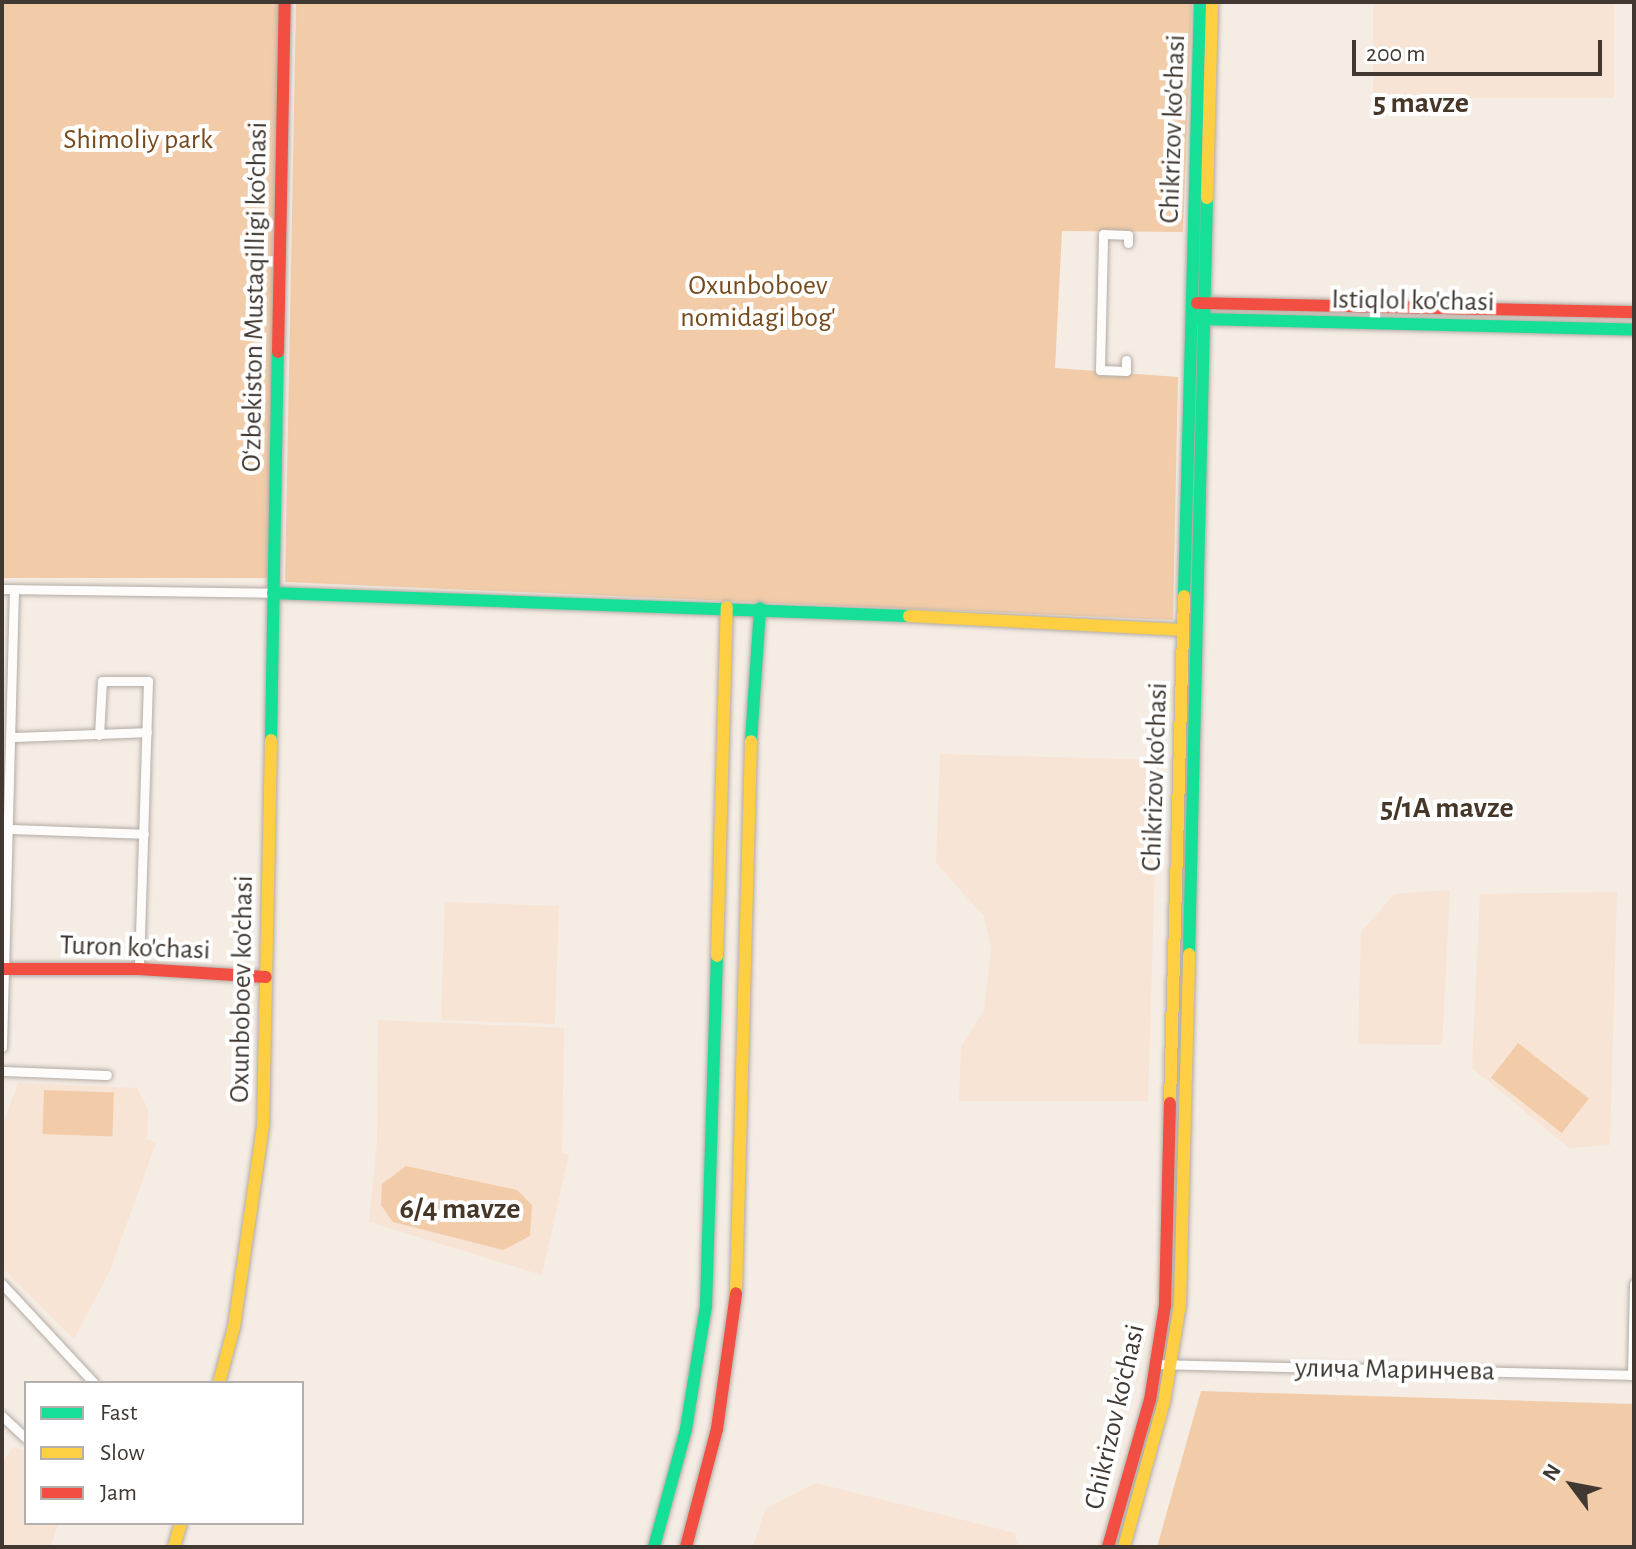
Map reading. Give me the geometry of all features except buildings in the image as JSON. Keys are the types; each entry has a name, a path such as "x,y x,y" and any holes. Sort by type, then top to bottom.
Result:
{"main road":[{"name":"O‘zbekiston Mustaqilligi ko‘chasi","path":"273,593 285,2"},
{"name":"Chikrizov ko'chasi","path":"1108,1547 1157,1364 1165,1305 1183,630 1198,319 1200,2"},
{"name":"Chikrizov ko'chasi","path":"1198,303 1212,2"},
{"name":"Istiqlol ko'chasi","path":"1198,303 1634,312"},
{"name":"Istiqlol ko'chasi","path":"1198,319 1634,330"},
{"name":"Chikrizov ko'chasi","path":"1124,1547 1172,1364 1180,1304 1196,363"},
{"path":"273,593 760,608 1183,630"},
{"name":"Oxunboboev ko'chasi","path":"220,1381 234,1327 263,1125 273,593"},
{"path":"654,1547 686,1429 706,1305 727,607"},
{"path":"686,1547 717,1429 736,1305 752,716 760,608"},
{"name":"Turon ko'chasi","path":"3,969 139,969 266,977"},
{"path":"174,1547 180,1525"}],"street":[{"path":"1126,360 1126,371 1100,370 1103,234 1128,235 1128,243"},
{"path":"2,589 273,593"},
{"path":"2,1047 5,876 12,737 7,684 14,589"},
{"path":"99,735 102,681 148,681 139,969"},
{"path":"12,737 147,732"},
{"path":"9,829 144,834"},
{"path":"2,1071 107,1075"},
{"path":"2,1284 92,1381"},
{"path":"1633,1375 1634,1284"},
{"name":"улича Маринчева","path":"1157,1364 1633,1375"},
{"path":"2,1416 24,1436"}],"shaded area":[{"path":"1373,2 1614,2 1614,98 1373,98"},
{"path":"940,754 1158,760 1148,1101 959,1101 961,1047 984,1010 991,948 984,916 936,863"},
{"path":"1450,890 1442,1045 1358,1044 1361,932 1394,894"},
{"path":"1617,892 1610,1145 1569,1148 1472,1068 1480,894"},
{"path":"445,902 559,906 555,1024 441,1020"},
{"path":"378,1020 564,1028 562,1153 569,1154 542,1275 369,1222 377,1142"},
{"path":"18,1083 137,1088 148,1109 147,1139 156,1143 110,1270 74,1339 2,1268 2,1126"},
{"path":"14,1447 24,1450 24,1525 57,1525 51,1547 2,1547 2,1462"},
{"path":"816,1483 1015,1533 1018,1547 753,1547 765,1509"}],"green space":[{"name":"Shimoliy park","path":"2,2 278,2 278,578 2,578"},
{"name":"Oxunboboev nomidagi bog'","path":"296,2 1192,2 1183,232 1062,231 1055,368 1178,377 1173,620 285,582"},
{"path":"1518,1043 1589,1098 1562,1133 1491,1078"},
{"path":"44,1090 114,1092 112,1136 42,1134"},
{"path":"406,1166 517,1190 532,1205 530,1236 503,1250 393,1222 381,1205 382,1184"},
{"path":"1201,1391 1634,1404 1634,1547 1157,1547"}],"traffic: fast":[{"path":"1184,596 1200,2"},
{"path":"1189,954 1207,198"},
{"path":"1198,319 1634,330"},
{"path":"271,740 278,352"},
{"path":"273,593 909,616"},
{"path":"751,741 760,608"},
{"path":"654,1547 686,1429 706,1305 717,956"}],"traffic: slow":[{"path":"1207,198 1212,2"},
{"path":"1170,1103 1184,596"},
{"path":"717,956 727,607"},
{"path":"909,616 1183,630"},
{"path":"220,1381 234,1327 263,1125 271,740"},
{"path":"736,1293 751,741"},
{"path":"1124,1547 1164,1402 1180,1304 1189,954"},
{"path":"174,1547 180,1525"}],"traffic: jam":[{"path":"278,352 285,2"},
{"path":"1197,303 1634,312"},
{"path":"2,969 139,969 266,977"},
{"path":"1108,1547 1150,1400 1165,1305 1170,1103"},
{"path":"686,1547 717,1429 736,1293"}],"district":[{"name":"5 mavze","path":"1421,103"},
{"name":"5/1A mavze","path":"1447,808"},
{"name":"6/4 mavze","path":"460,1209"}]}
